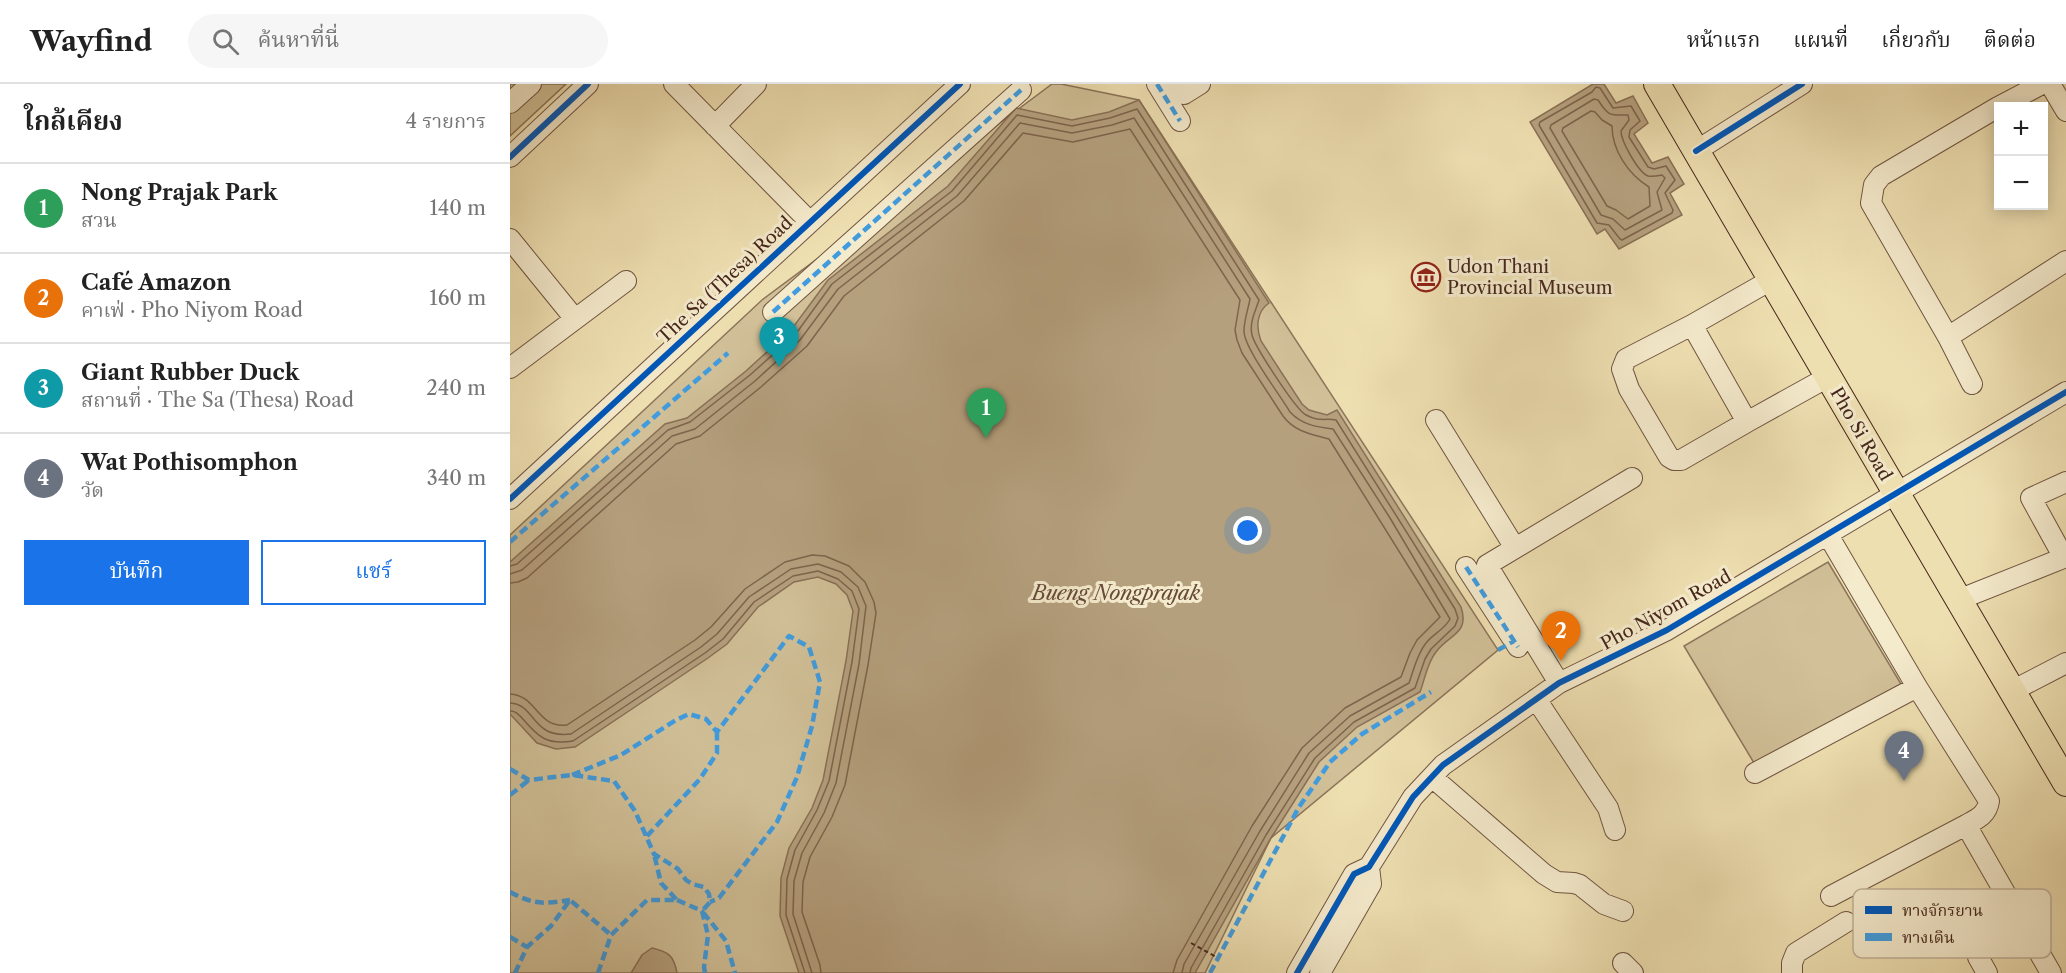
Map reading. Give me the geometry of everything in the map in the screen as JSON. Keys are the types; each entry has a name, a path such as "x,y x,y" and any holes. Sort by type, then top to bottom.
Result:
{"main road":[{"name":"Pho Si Road","path":"1657,84 2066,783"}],"street":[{"path":"510,103 531,84"},
{"path":"510,157 588,84"},
{"path":"674,84 810,222"},
{"path":"715,126 756,84"},
{"name":"The Sa (Thesa) Road","path":"510,499 960,84"},
{"path":"1157,84 1180,121"},
{"path":"1178,84 1184,94 1200,84"},
{"path":"1696,151 1802,84"},
{"path":"2008,102 2042,84"},
{"path":"2050,84 2066,111"},
{"path":"773,312 1021,90"},
{"path":"1972,384 1948,337 1871,203 1874,185 1881,176 1994,110"},
{"path":"510,239 575,320"},
{"path":"1948,337 2066,261"},
{"path":"1771,280 1626,359 1622,369 1629,389 1669,457 1682,460 1828,377"},
{"path":"510,368 626,281"},
{"path":"1692,325 1747,422"},
{"name":"Pho Niyom Road","path":"1297,973 1354,874 1369,867 1413,798 1443,765 1559,682 1667,630 2066,392"},
{"path":"1436,420 1515,548"},
{"path":"1559,682 1487,565 1632,478"},
{"path":"1958,600 2065,557 2031,498 2066,482"},
{"path":"1828,535 1917,687 1989,801 1982,816 1831,896"},
{"path":"1466,567 1510,646"},
{"path":"2012,691 2066,663"},
{"path":"1755,773 1917,687"},
{"path":"1536,699 1608,808 1615,830"},
{"path":"1432,777 1544,874 1557,882 1580,885 1604,904 1623,911"},
{"path":"1966,825 2003,889"},
{"name":"Pho Niyom Road","path":"1320,973 1371,884 1369,867"},
{"path":"1792,973 1792,963 1796,953 1846,922"},
{"path":"2042,958 2051,973"}],"path":[{"path":"1191,943 1218,958"}],"shaded area":[{"path":"510,84 566,84 510,136"},
{"name":"Bueng Nongprajak","path":"1052,84 1139,100 1498,650 1271,838 1205,973 510,973 510,535 762,300"},
{"path":"1828,562 1901,684 1757,768 1684,646"}],"water":[{"path":"1593,84 1604,84 1616,103 1633,96 1648,123 1634,134 1652,163 1668,157 1684,184 1670,193 1682,215 1619,249 1605,229 1597,234 1530,122"},
{"name":"Bueng Nongprajak","path":"1139,100 1269,303 1258,320 1261,341 1302,404 1309,410 1327,415 1337,410 1461,607 1463,623 1457,633 1433,656 1420,692 1357,727 1319,762 1271,838 1195,973 799,973 780,916 781,878 789,848 812,808 823,780 846,661 853,611 847,595 836,584 818,577 794,582 758,607 727,644 708,658 575,747 556,749 537,743 510,714 510,562 665,424 687,418 746,371 791,330 828,280 948,186 1016,108 1072,120 1109,112"},
{"path":"652,948 670,956 677,973 631,973 642,955"}],"marked path":[{"path":"1157,84 1180,121"},
{"path":"773,312 1021,90"},
{"path":"510,542 728,353"},
{"path":"1466,567 1518,647"},
{"path":"572,775 621,755 689,714 706,719 717,732 789,636 809,647 820,682 812,726 797,777 777,822 719,898 710,902"},
{"path":"1498,650 1514,641"},
{"path":"1210,973 1299,807 1330,762 1362,734 1431,692"},
{"path":"647,836 700,779 717,753 717,732"},
{"path":"510,769 529,780 572,775 614,781 635,811 654,854 678,869 692,884 704,887 709,894 710,902 702,911 726,941 735,973"},
{"path":"510,795 529,780"},
{"path":"598,973 611,935 647,900 677,900 661,883 654,854"},
{"path":"510,892 539,902 570,900"},
{"path":"515,973 527,947 551,926 570,900 611,935"},
{"path":"677,900 702,911 708,935 705,973"},
{"path":"510,937 527,947"}],"cycle path":[{"path":"510,157 588,84"},
{"path":"510,499 960,84"},
{"path":"1696,151 1802,84"},
{"path":"1297,973 1354,874 1369,867 1413,797 1443,765 1559,683 1667,630 2066,392"}],"place":[{"name":"Udon Thani Provincial Museum","path":"1426,277"},
{"name":"Giant Rubber Duck","path":"779,367"},
{"name":"Nong Prajak Park","path":"986,438"},
{"name":"Café Amazon","path":"1561,661"},
{"name":"Wat Pothisomphon","path":"1904,781"}]}
